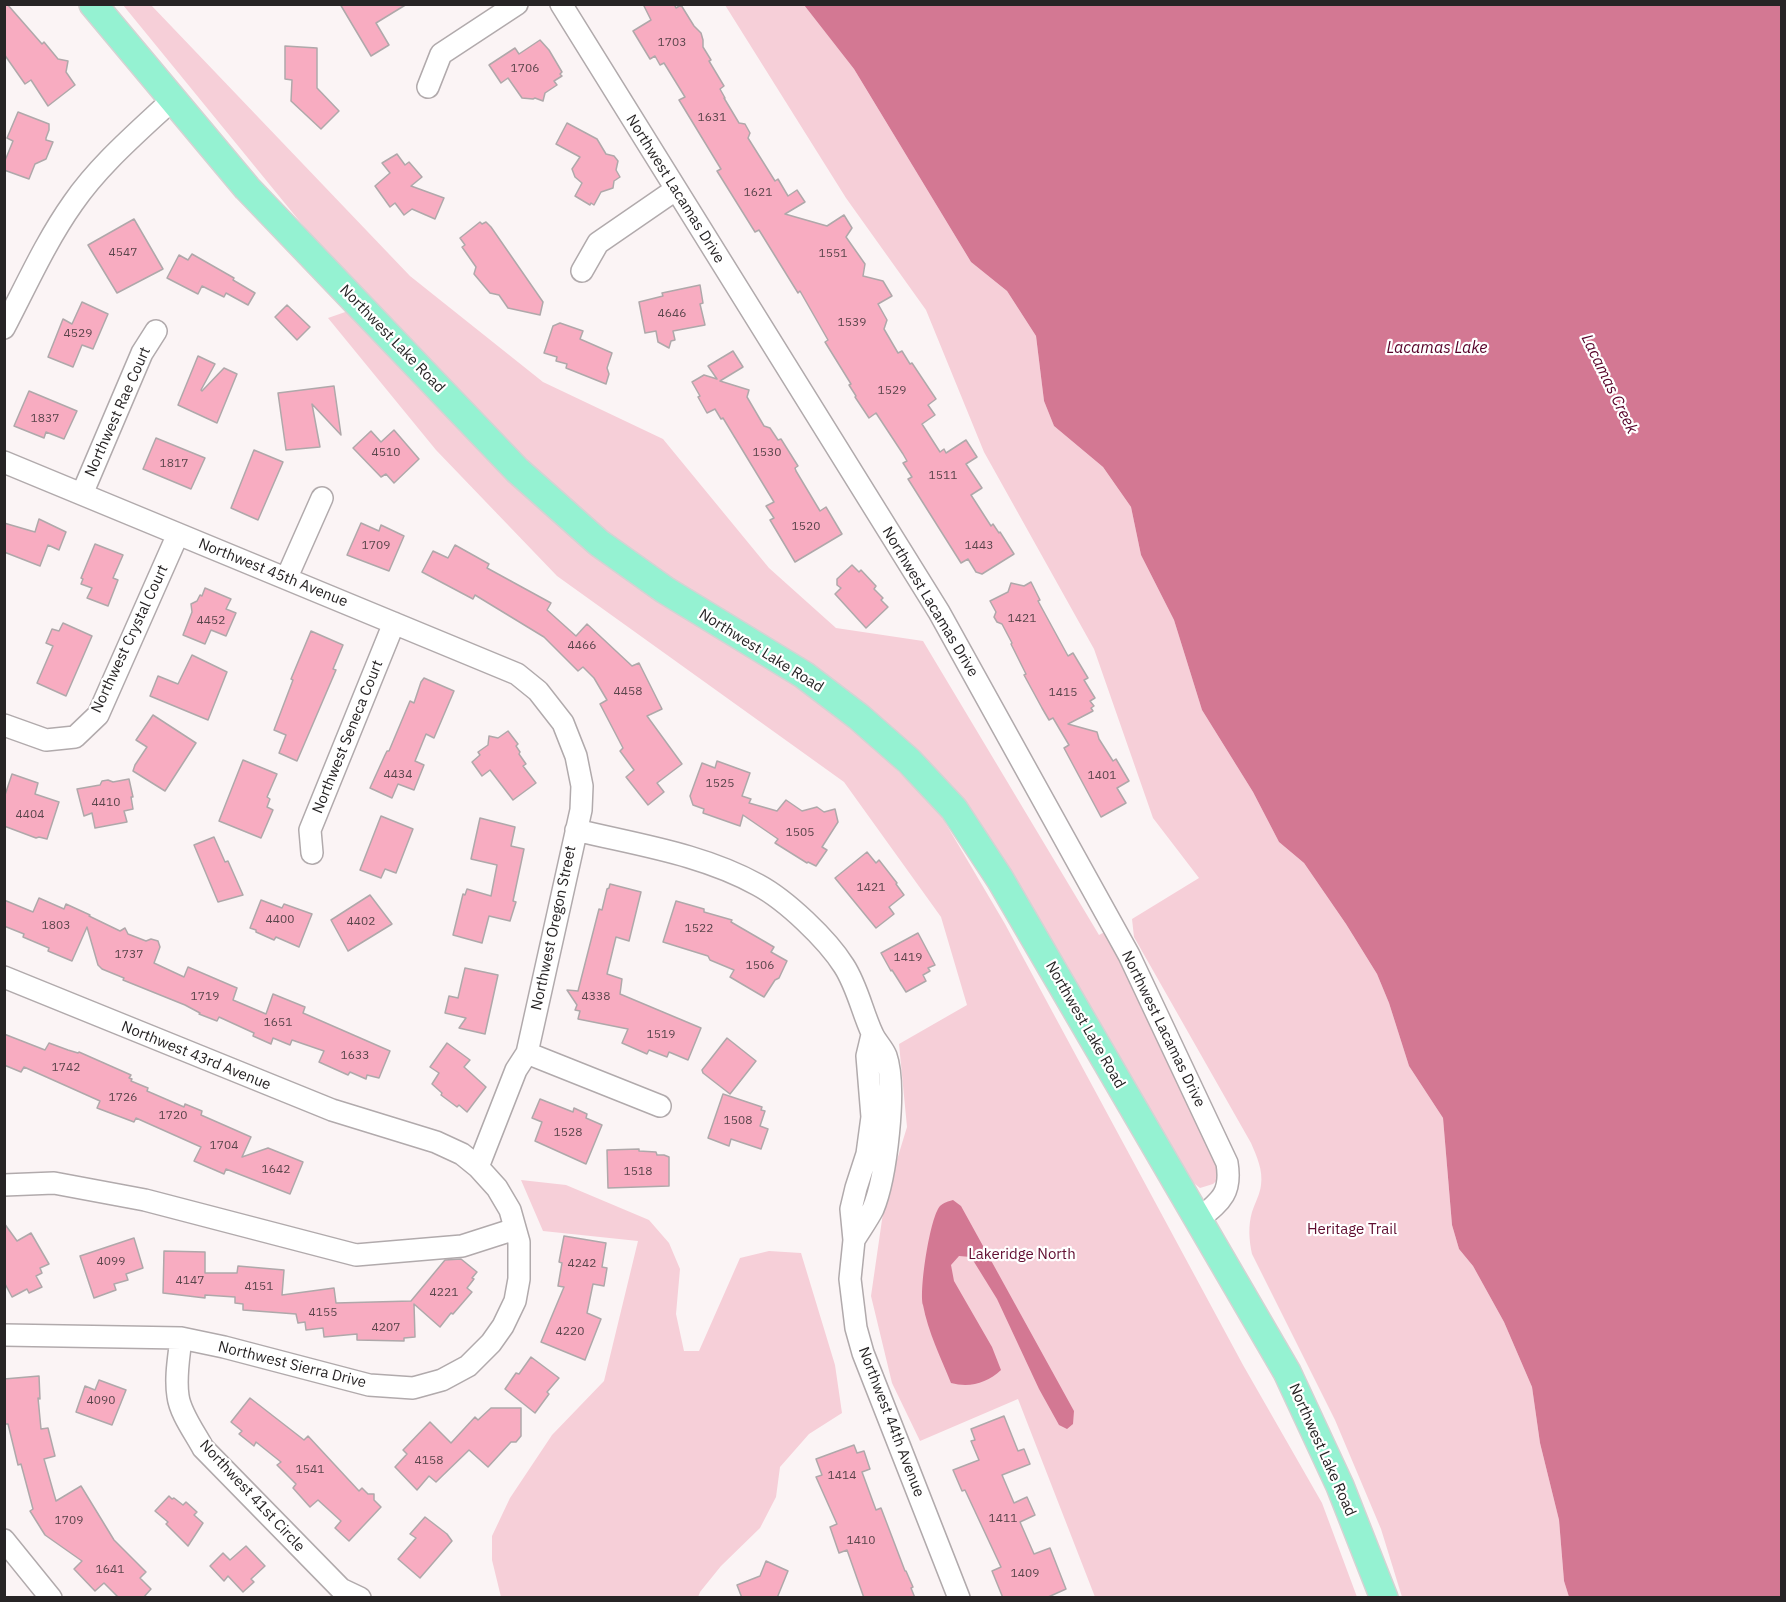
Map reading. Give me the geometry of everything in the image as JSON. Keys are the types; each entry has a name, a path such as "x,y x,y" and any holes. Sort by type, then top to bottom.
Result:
{"main road":[{"name":"Northwest Lake Road","path":"93,4 247,188 533,484 608,550 665,590 804,675 859,717 909,761 954,809 1000,879 1287,1372 1340,1486 1384,1598"}],"street":[{"path":"428,87 441,54 517,4"},
{"name":"Northwest Lacamas Drive","path":"561,4 939,612 1129,955 1227,1163 1229,1177 1227,1190 1214,1207 1199,1219"},
{"path":"4,328 51,239 73,203 119,150 172,100"},
{"path":"582,271 598,243 675,190"},
{"name":"Northwest Rae Court","path":"82,494 142,353 156,331"},
{"name":"Northwest 45th Avenue","path":"4,462 517,674 538,691"},
{"path":"287,578 322,498"},
{"name":"Northwest Crystal Court","path":"4,725 46,741 75,737 98,715 178,534"},
{"name":"Northwest Seneca Court","path":"312,853 310,830 394,623"},
{"name":"Northwest Oregon Street","path":"478,1167 516,1070 527,1053 581,810 582,786 576,756 563,723 538,691"},
{"name":"Northwest 44th Avenue","path":"576,830 708,862 761,886 820,936 844,966 872,1035 886,1055 890,1084 890,1125 882,1172 873,1208 854,1240 850,1279 855,1328 959,1598"},
{"name":"Northwest 43rd Avenue","path":"4,977 321,1106 390,1129"},
{"path":"527,1053 660,1106"},
{"name":"Northwest Sierra Drive","path":"4,1335 181,1338 369,1385 412,1388 442,1380 468,1366 491,1343 503,1326 514,1301 519,1279 519,1242 510,1210 497,1188 478,1167 462,1154 436,1142 390,1129"},
{"path":"4,1185 54,1183 145,1200 356,1255 462,1246 515,1229"},
{"name":"Northwest 41st Circle","path":"181,1338 178,1397 188,1422 203,1448 347,1595"},
{"path":"4,1540 51,1598"}],"green space":[{"path":"123,5 151,5 410,276 543,382 663,439 769,568 836,628 923,641 1099,935 1112,928 1223,1175 1213,1184 1200,1188 1187,1178 925,760 627,559 368,305"},
{"name":"Heritage Trail","path":"725,5 804,5 854,69 971,262 1007,291 1036,336 1044,401 1054,426 1103,467 1131,507 1141,555 1174,620 1202,710 1253,792 1279,842 1304,863 1377,974 1389,1003 1409,1066 1443,1118 1452,1225 1459,1249 1473,1266 1504,1322 1532,1387 1540,1443 1559,1520 1564,1581 1569,1597 1402,1597 1381,1529 1335,1420 1252,1254 1250,1222 1260,1192 1261,1179 1251,1143 1134,937 1132,919 1199,878 1153,818 1094,649 984,452 926,310 846,198"},
{"name":"Lakeridge North","path":"351,310 582,541 795,686 872,745 939,812 1005,924 1243,1365 1322,1503 1357,1597 1095,1597 1018,1399 920,1441 892,1383 871,1296 885,1199 907,1127 899,1044 967,1005 941,917 844,782 557,576 436,450 328,318"},
{"path":"521,1180 566,1185 649,1220 669,1243 680,1269 676,1314 684,1351 699,1351 740,1258 769,1251 801,1253 835,1365 842,1413 809,1434 780,1467 776,1497 760,1528 721,1566 698,1597 501,1597 492,1560 492,1536 510,1498 552,1435 604,1381 638,1241 543,1231"}],"water":[{"name":"Lacamas Lake","path":"804,5 1781,5 1781,1597 1569,1597 1564,1581 1559,1520 1540,1443 1532,1387 1504,1322 1473,1266 1459,1249 1452,1225 1443,1118 1409,1066 1389,1003 1377,974 1304,863 1279,842 1253,792 1202,710 1174,620 1141,555 1131,507 1103,467 1054,426 1044,401 1036,336 1007,291 971,262 854,69"},
{"path":"953,1200 961,1206 1074,1411 1073,1424 1067,1429 1059,1425 1039,1389 997,1299 971,1257 959,1256 951,1265 954,1281 992,1347 1001,1370 978,1383 965,1385 951,1383 928,1325 922,1297 926,1254 936,1213 940,1206"}],"building":[{"path":"4,4 7,4 58,59 68,61 66,72 75,85 48,106 31,80 25,84 4,54"},
{"path":"340,4 407,4 376,23 389,45 371,56"},
{"path":"643,4 674,4 676,8 681,5 701,33 703,47 711,60 709,61 724,86 720,89 724,98 739,123 745,124 750,133 748,138 775,181 778,179 788,196 797,190 805,202 785,214 827,226 844,215 852,228 846,237 865,264 863,276 883,281 892,296 878,304 887,320 884,329 898,353 902,351 910,364 912,363 936,399 928,405 935,415 922,424 940,452 944,449 946,453 966,440 977,457 966,464 982,488 971,495 991,526 993,524 1000,532 1014,554 982,574 976,572 968,559 961,563 908,479 912,477 903,463 907,461 903,454 876,413 869,418 855,397 849,385 851,384 825,342 828,340 800,291 798,293 759,230 755,232 717,171 721,169 679,100 685,97 664,63 660,65 655,56 650,59 633,31 651,20"},
{"path":"540,40 562,72 560,74 562,76 554,81 557,85 545,93 543,101 535,98 522,98 508,78 501,83 489,65 515,48 519,54"},
{"path":"285,46 317,48 317,88 339,111 321,129 291,101 292,80 285,79"},
{"path":"18,112 49,124 46,140 53,142 46,159 35,164 29,179 4,170 4,163 13,141 7,138"},
{"path":"567,123 597,139 606,154 614,156 618,161 616,170 620,177 614,181 613,188 601,192 594,205 575,196 582,183 575,177 572,169 580,157 556,144"},
{"path":"397,154 405,165 409,162 422,177 411,186 444,198 435,219 412,209 404,215 395,203 390,207 375,186 390,173 382,163"},
{"path":"134,219 163,269 117,293 88,245"},
{"path":"480,222 482,224 486,222 491,227 543,302 540,315 508,308 499,295 490,293 474,274 476,267 462,247 465,245 460,238"},
{"path":"192,254 255,293 248,305 226,293 224,297 202,286 198,294 167,278 179,255 188,260"},
{"path":"700,285 703,303 700,304 705,325 673,331 675,340 671,341 669,348 658,342 656,331 645,333 639,302 663,296 662,293"},
{"path":"82,302 108,314 93,349 82,345 73,367 48,357 63,319 72,324"},
{"path":"287,305 310,327 297,340 275,317"},
{"path":"560,323 583,331 580,339 612,353 607,368 609,374 606,384 566,368 567,364 556,361 557,357 544,353 553,326"},
{"path":"733,351 743,367 720,381 749,390 747,397 764,426 770,428 778,440 781,439 798,466 795,468 796,471 820,511 826,507 842,534 795,562 770,520 774,518 766,506 774,502 723,418 721,419 715,409 707,413 692,382 704,375 717,379 708,366"},
{"path":"198,356 215,364 202,391 224,368 237,374 217,423 178,405"},
{"path":"334,386 341,435 312,404 320,447 286,450 278,393"},
{"path":"29,391 77,411 64,439 46,432 44,438 14,426"},
{"path":"394,430 419,459 394,483 386,474 381,477 353,448 371,431 381,442"},
{"path":"156,438 205,458 191,489 143,469"},
{"path":"254,450 283,462 258,520 231,508"},
{"path":"39,519 66,532 59,550 48,545 40,566 4,552 4,523 35,532"},
{"path":"361,523 379,531 381,525 404,536 389,571 347,555"},
{"path":"95,544 123,555 113,578 118,580 108,606 87,598 92,588 81,584 83,579 81,578"},
{"path":"455,545 489,564 487,568 551,603 547,610 576,636 587,624 632,666 639,663 662,709 647,716 682,764 657,783 664,792 648,805 626,777 634,770 620,751 623,748 600,704 607,700 594,678 583,667 578,671 544,637 475,595 473,599 422,572 433,551 448,558"},
{"path":"852,565 859,572 861,570 876,586 874,589 888,607 866,628 835,594 841,588 837,585 837,579"},
{"path":"1031,582 1040,600 1038,601 1068,656 1073,653 1088,678 1084,680 1095,698 1090,701 1094,706 1091,708 1093,711 1068,724 1097,732 1113,761 1116,759 1129,781 1117,788 1126,803 1101,817 1064,748 1069,745 1053,718 1049,720 1024,675 1026,674 1002,624 994,617 996,612 990,601 1008,592 1011,583 1024,586"},
{"path":"205,588 231,599 226,609 236,613 226,636 211,630 205,644 183,635 192,612 191,604 197,601 200,595 202,596"},
{"path":"63,623 92,636 66,696 37,683 53,646 46,643 52,629 59,631"},
{"path":"311,631 343,645 333,669 336,670 297,761 279,753 286,735 274,730 293,680 291,679"},
{"path":"192,655 227,672 208,720 150,696 158,676 178,684"},
{"path":"424,678 454,691 434,738 426,734 415,761 424,765 414,790 398,784 392,798 370,788 389,751 410,701 414,703"},
{"path":"153,715 196,743 165,791 133,771 147,747 136,740"},
{"path":"508,731 518,744 516,746 519,754 526,764 523,766 536,783 513,800 490,770 482,776 472,762 480,755 478,752 488,745 489,736 498,738"},
{"path":"243,760 277,774 267,797 270,799 267,807 273,810 261,838 219,821"},
{"path":"717,761 750,773 742,796 751,799 749,803 777,811 786,800 802,811 817,807 824,812 835,809 838,822 822,847 827,850 816,866 775,843 778,839 743,815 740,826 703,813 704,809 693,805 690,796 702,763 715,768"},
{"path":"12,774 38,783 35,794 59,802 47,839 36,838 4,826 4,798"},
{"path":"129,779 133,809 124,811 127,822 95,828 92,813 84,816 77,789 100,785 102,781 113,782"},
{"path":"381,816 413,829 396,873 385,869 381,878 360,870"},
{"path":"480,818 515,827 511,846 524,849 513,901 516,902 510,921 489,916 482,943 453,935 463,894 465,895 467,889 491,896 497,865 471,859"},
{"path":"214,837 243,895 218,902 194,845"},
{"path":"867,852 876,863 879,860 904,895 889,907 894,914 876,928 835,878"},
{"path":"610,884 641,892 629,941 616,937 607,974 622,979 620,994 701,1028 688,1060 669,1052 667,1057 649,1050 647,1054 622,1043 628,1029 578,1019 580,1011 575,1010 577,1005 567,990 578,991 599,909 602,910"},
{"path":"370,895 392,924 348,951 331,920"},
{"path":"39,898 64,909 66,904 120,931 125,928 128,934 146,941 151,939 158,941 160,947 154,963 184,977 188,967 237,988 233,1000 266,1014 273,994 305,1007 303,1013 390,1051 379,1078 367,1075 366,1079 350,1072 348,1075 319,1062 324,1051 292,1040 290,1045 273,1038 271,1044 253,1036 254,1033 219,1017 217,1021 185,1005 123,980 124,978 98,965 87,927 72,961 48,951 49,948 4,926 4,900 33,912"},
{"path":"261,900 282,908 284,904 312,914 299,947 276,937 274,940 250,928"},
{"path":"676,901 732,920 731,922 774,947 771,952 787,961 779,978 775,980 764,997 730,977 734,970 710,960 708,956 663,942"},
{"path":"918,933 935,965 928,968 930,971 923,975 926,981 906,992 881,953"},
{"path":"465,968 498,975 485,1034 459,1028 466,1018 445,1013 449,996 458,998"},
{"path":"4,1034 45,1050 49,1043 79,1052 131,1075 129,1078 132,1079 131,1081 148,1088 147,1091 184,1107 185,1104 202,1111 201,1115 251,1137 242,1157 268,1148 303,1162 290,1194 226,1169 224,1174 194,1161 201,1147 136,1118 134,1122 97,1108 100,1101 24,1067 21,1072 4,1065"},
{"path":"727,1038 756,1061 730,1094 702,1070"},
{"path":"447,1043 470,1060 464,1067 486,1087 467,1112 441,1095 442,1093 432,1084 439,1073 430,1067"},
{"path":"723,1094 762,1107 761,1110 765,1111 760,1126 768,1129 761,1149 731,1139 729,1146 708,1138"},
{"path":"540,1099 573,1112 574,1108 587,1114 586,1118 602,1125 586,1164 535,1141 542,1122 532,1118"},
{"path":"639,1149 639,1151 656,1152 657,1155 669,1157 669,1186 608,1188 607,1150"},
{"path":"4,1223 17,1241 31,1233 49,1264 40,1268 42,1273 36,1276 42,1287 29,1293 27,1289 12,1297 4,1282"},
{"path":"564,1236 606,1243 602,1267 607,1268 604,1286 593,1284 587,1313 601,1319 585,1360 541,1342 564,1287 558,1286 562,1263 559,1262"},
{"path":"134,1238 143,1268 126,1274 128,1280 114,1284 116,1290 94,1298 80,1256"},
{"path":"164,1251 205,1252 205,1273 237,1273 238,1266 284,1270 282,1295 334,1288 336,1303 411,1301 445,1260 461,1259 477,1272 467,1288 472,1292 440,1327 414,1304 415,1337 404,1338 404,1341 357,1340 357,1334 324,1337 323,1328 306,1330 305,1322 298,1323 296,1314 243,1310 243,1304 235,1303 235,1297 205,1295 205,1298 163,1293"},
{"path":"531,1357 559,1378 547,1392 549,1394 535,1413 505,1389"},
{"path":"39,1376 40,1399 38,1398 41,1429 48,1428 55,1456 44,1459 56,1501 81,1486 114,1540 146,1572 140,1578 151,1589 143,1598 119,1598 104,1583 95,1591 74,1569 82,1561 45,1535 30,1511 33,1509 21,1464 18,1465 8,1424 4,1424 4,1379"},
{"path":"99,1380 126,1390 112,1425 76,1412 85,1386 95,1390"},
{"path":"250,1398 304,1440 308,1436 359,1491 362,1488 368,1494 374,1494 374,1500 381,1507 349,1541 335,1528 341,1521 318,1500 310,1507 293,1488 296,1484 277,1465 281,1462 256,1442 254,1446 239,1434 242,1431 231,1422"},
{"path":"491,1408 521,1408 521,1436 516,1442 511,1442 488,1467 469,1450 436,1482 429,1476 417,1490 395,1467 407,1454 403,1450 430,1422 451,1443 475,1417 478,1420"},
{"path":"1004,1416 1018,1451 1024,1449 1030,1464 1002,1475 1014,1503 1027,1497 1035,1515 1020,1522 1034,1554 1050,1548 1066,1589 1046,1598 1003,1598 992,1571 1001,1567 965,1490 962,1491 953,1470 979,1460 971,1441 975,1440 971,1429"},
{"path":"854,1445 857,1453 864,1451 870,1469 862,1472 876,1510 881,1508 913,1587 911,1588 915,1598 864,1598 847,1550 839,1553 830,1527 837,1524 816,1477 822,1475 816,1459"},
{"path":"169,1496 183,1505 186,1502 197,1512 194,1515 203,1523 188,1546 166,1524 168,1522 155,1511"},
{"path":"425,1517 447,1534 452,1541 420,1578 398,1559 416,1538 410,1534"},
{"path":"246,1546 265,1566 251,1579 254,1582 243,1592 228,1576 224,1581 210,1566 223,1553 230,1560"},
{"path":"766,1561 788,1571 777,1598 742,1598 737,1585 760,1576"}],"water label":[{"name":"Lacamas Creek","path":"1609,384"}]}
